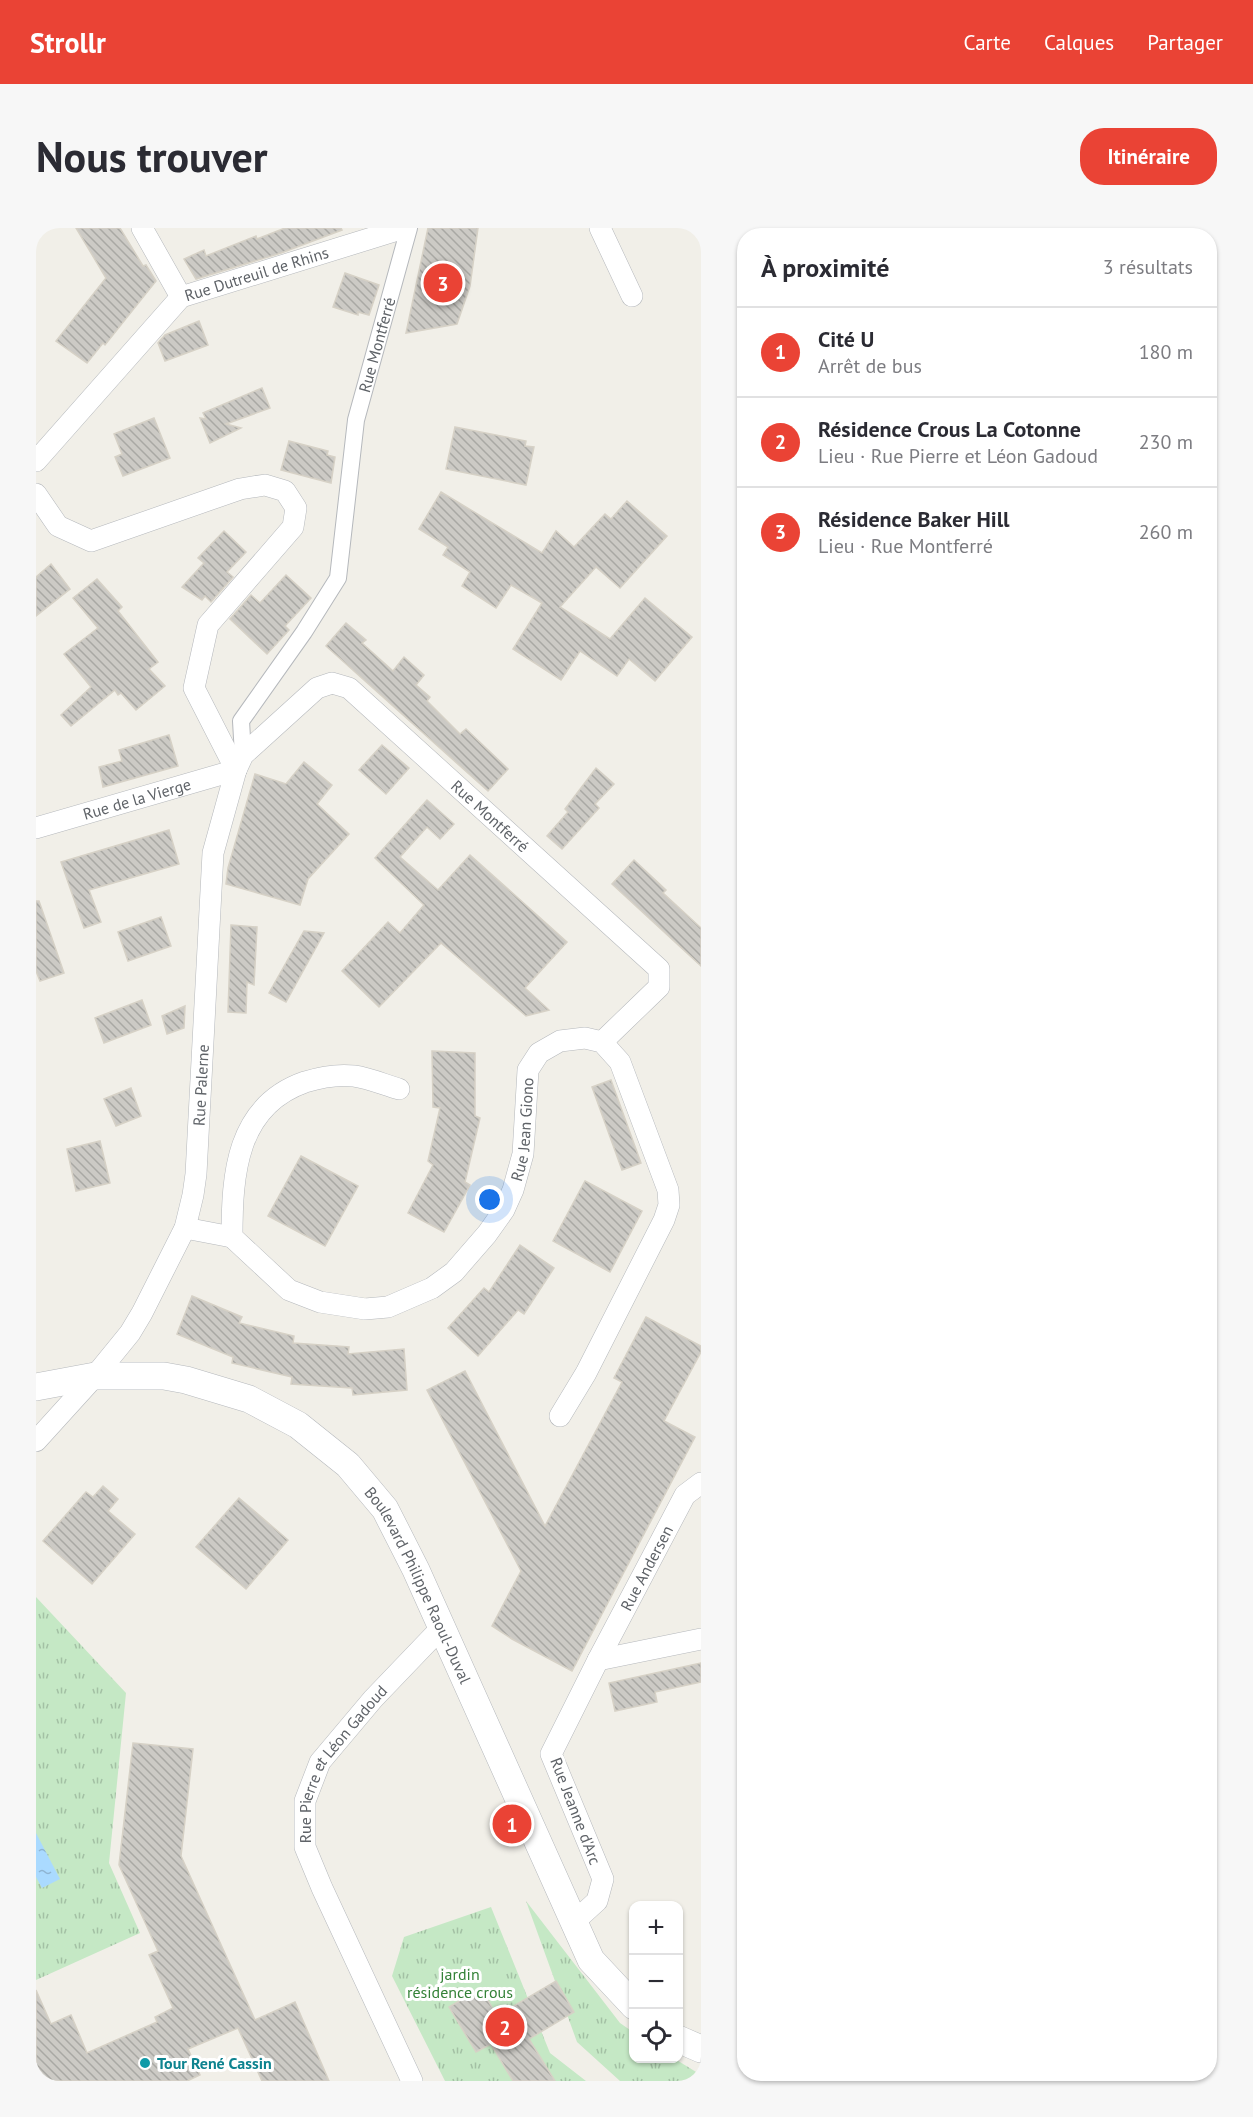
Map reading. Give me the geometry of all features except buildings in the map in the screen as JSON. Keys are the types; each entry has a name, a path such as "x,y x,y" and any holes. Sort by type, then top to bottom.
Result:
{"street":[{"path":"142,228 181,297"},
{"name":"Rue Dutreuil de Rhins","path":"36,461 181,297 406,228"},
{"name":"Rue Montferré","path":"240,762 241,721 304,632 338,578 356,420 406,228"},
{"path":"600,228 632,296"},
{"path":"36,494 58,526 91,541 240,489 265,486 285,492 296,508 293,527 208,625 194,688 240,762"},
{"name":"Rue Montferré","path":"240,762 317,688 332,683 349,688 659,969 659,987 602,1042"},
{"name":"Rue de la Vierge","path":"36,828 240,762"},
{"name":"Rue Palerne","path":"36,1441 95,1376 130,1333 185,1228 194,1196 196,1173 213,853 240,762"},
{"name":"Rue Jean Giono","path":"231,1237 289,1290 320,1302 365,1309 388,1307 432,1288 454,1272 488,1234 504,1210 513,1190 523,1154 528,1070 539,1053 560,1041 585,1038 602,1042"},
{"path":"560,1416 586,1373 664,1220 669,1205 668,1190 620,1062 602,1042"},
{"path":"185,1228 231,1237 232,1195 237,1162 247,1132 264,1106 289,1088 323,1076 354,1076 399,1089"},
{"name":"Boulevard Philippe Raoul-Duval","path":"36,1387 95,1376 164,1376 186,1380 249,1399 298,1425 348,1465 385,1509 416,1570 591,1960 629,2002"},
{"name":"Rue Andersen","path":"598,1660 686,1495 701,1483"},
{"name":"Rue Pierre et Léon Gadoud","path":"412,2081 305,1847 305,1801 320,1762 373,1699 441,1628"},
{"path":"598,1660 701,1639"},
{"name":"Rue Jeanne d'Arc","path":"574,1922 597,1902 603,1879 551,1754 598,1660"},
{"path":"683,2041 701,2049"}],"green space":[{"path":"36,1597 126,1693 109,1863 140,1933 36,1980"},
{"name":"jardin résidence crous","path":"526,1901 620,2023 629,2029 629,2063 682,2063 701,2075 701,2081 620,2081 577,2042"},
{"name":"jardin résidence crous","path":"491,1907 550,2053 586,2081 445,2081 392,1976 404,1937"}],"water":[{"path":"36,1833 60,1879 42,1888 36,1877"}],"place":[{"name":"Résidence Baker Hill","path":"443,283"},
{"name":"Cité U","path":"512,1824"},
{"name":"Résidence Crous La Cotonne","path":"505,2027"},
{"name":"Tour René Cassin","path":"145,2063"}]}
